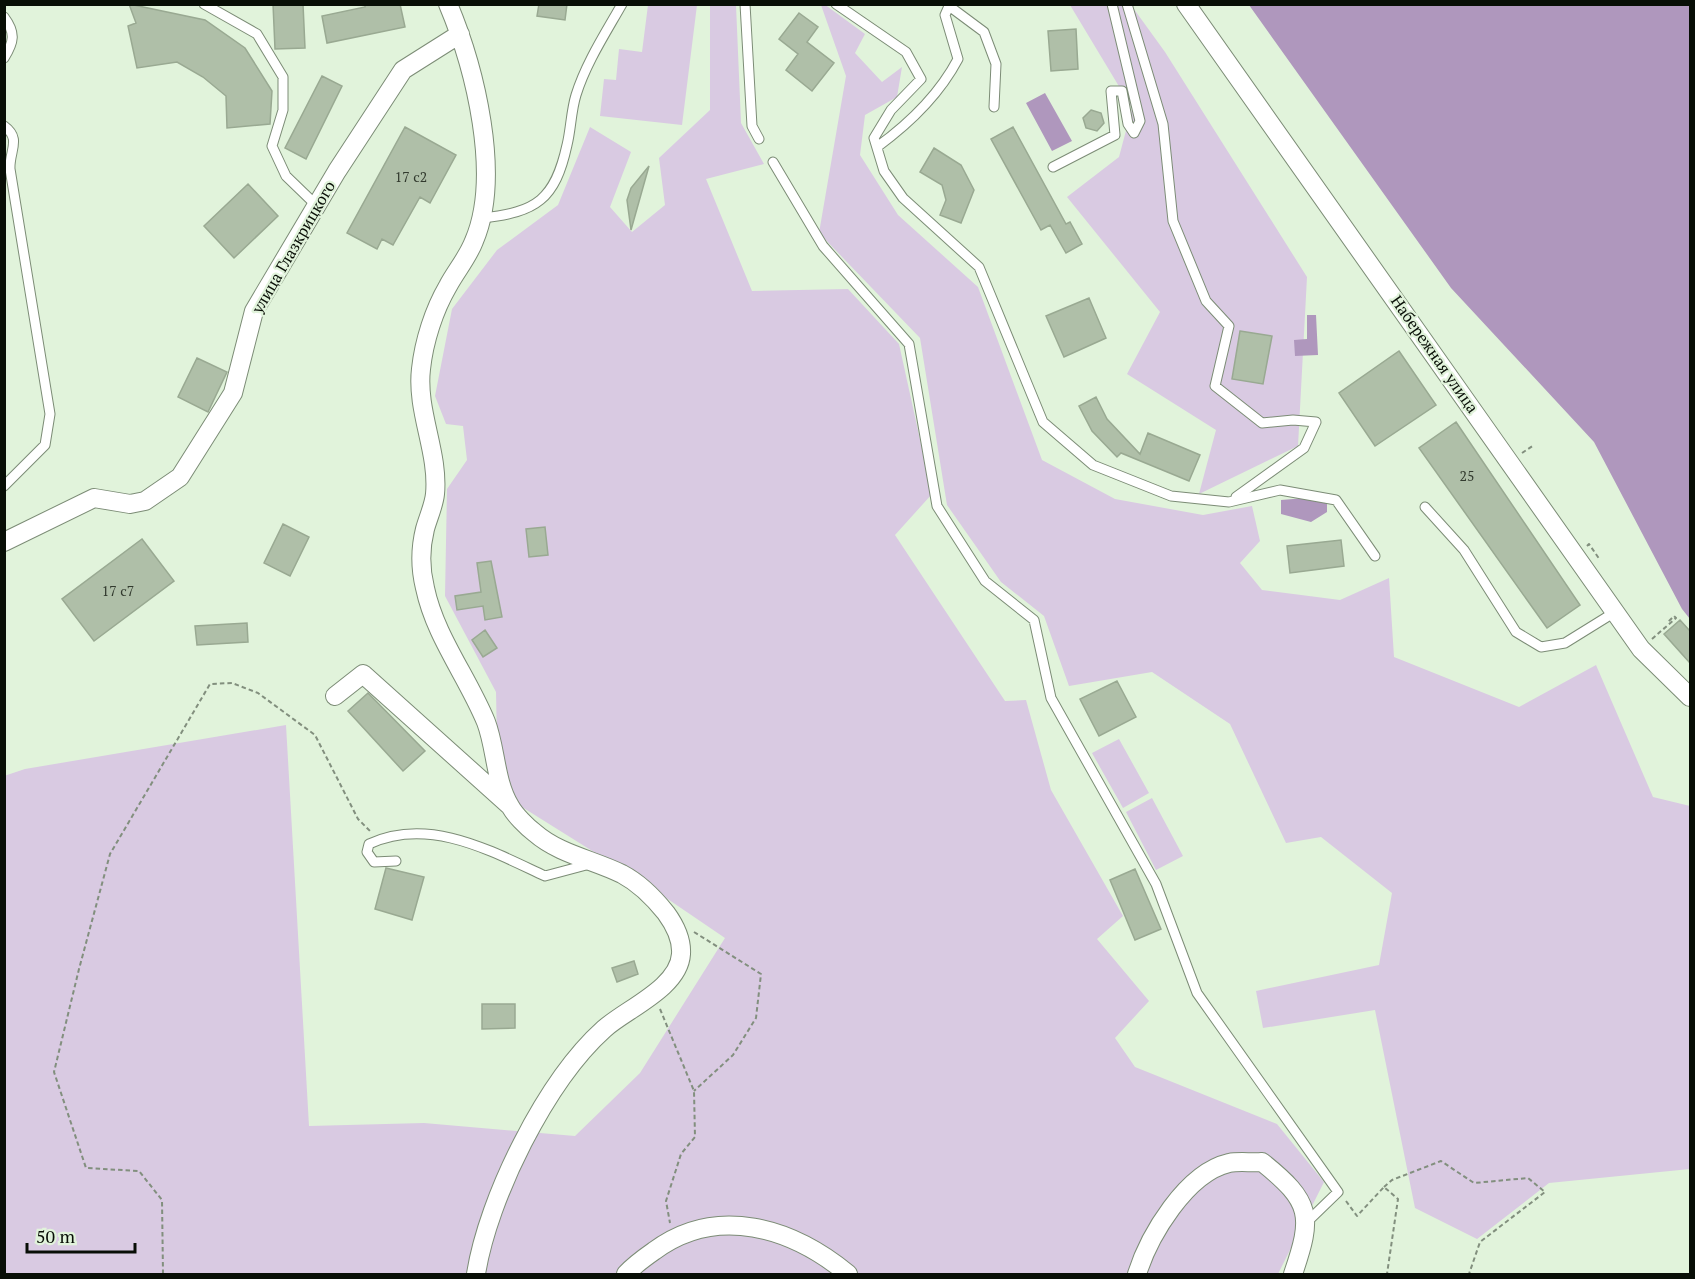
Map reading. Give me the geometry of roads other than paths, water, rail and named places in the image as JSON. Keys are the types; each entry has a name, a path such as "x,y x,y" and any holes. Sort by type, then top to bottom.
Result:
{"street":[{"path":"448,4 460,34 480,113 485,170 483,218 473,245 445,290 427,335 420,373 435,494 424,534 420,562 425,590 435,623 484,719 510,807"},
{"name":"Набережная улица","path":"1186,4 1641,649 1690,697"},
{"name":"улица Глазкрицкого","path":"4,542 94,498 130,504 145,501 180,477 233,393 254,311 316,205 403,70 460,34"},
{"path":"335,696 363,674 510,807 536,835 624,875 640,887 669,917 680,938 681,957 672,975 654,994 604,1028 576,1060 548,1100 498,1197 481,1247 477,1275"},
{"path":"1137,1275 1144,1252 1160,1225 1185,1192 1205,1176 1229,1163 1262,1162 1287,1182 1301,1202 1307,1222 1293,1275"},
{"path":"626,1275 671,1238 699,1228 726,1224 750,1227 793,1239 848,1275"}],"lane":[{"path":"204,4 257,34 283,77 283,110 272,146 286,176 316,205"},
{"path":"483,218 516,214 549,195 567,147 575,97 588,66 622,4"},
{"path":"745,4 752,126 759,139"},
{"path":"836,4 906,52 921,79 891,110 874,138 884,171 903,198 979,267 1043,422 1093,465 1171,496 1229,502 1280,490 1336,500 1375,556"},
{"path":"1053,167 1115,135 1111,91 1122,91 1128,124 1134,134 1140,122 1112,4"},
{"path":"1127,4 1163,124 1173,221 1206,301 1229,326 1215,386 1262,423 1293,420 1316,422 1304,448 1229,502"},
{"path":"877,147 903,129 928,102 948,77 958,59 945,15 949,6 984,32 996,64 994,107"},
{"path":"4,17 13,28 13,42 4,58"},
{"path":"4,126 14,134 16,141 7,162 50,414 45,446 4,486"},
{"path":"773,162 823,246 909,344 938,506 985,581 1034,620 1051,698 1156,884 1197,993 1338,1192 1307,1222"},
{"path":"1425,507 1464,550 1516,632 1541,647 1565,643 1615,612"},
{"path":"396,861 374,862 367,852 369,844 378,840 424,833 471,842 545,876 595,863"}]}
